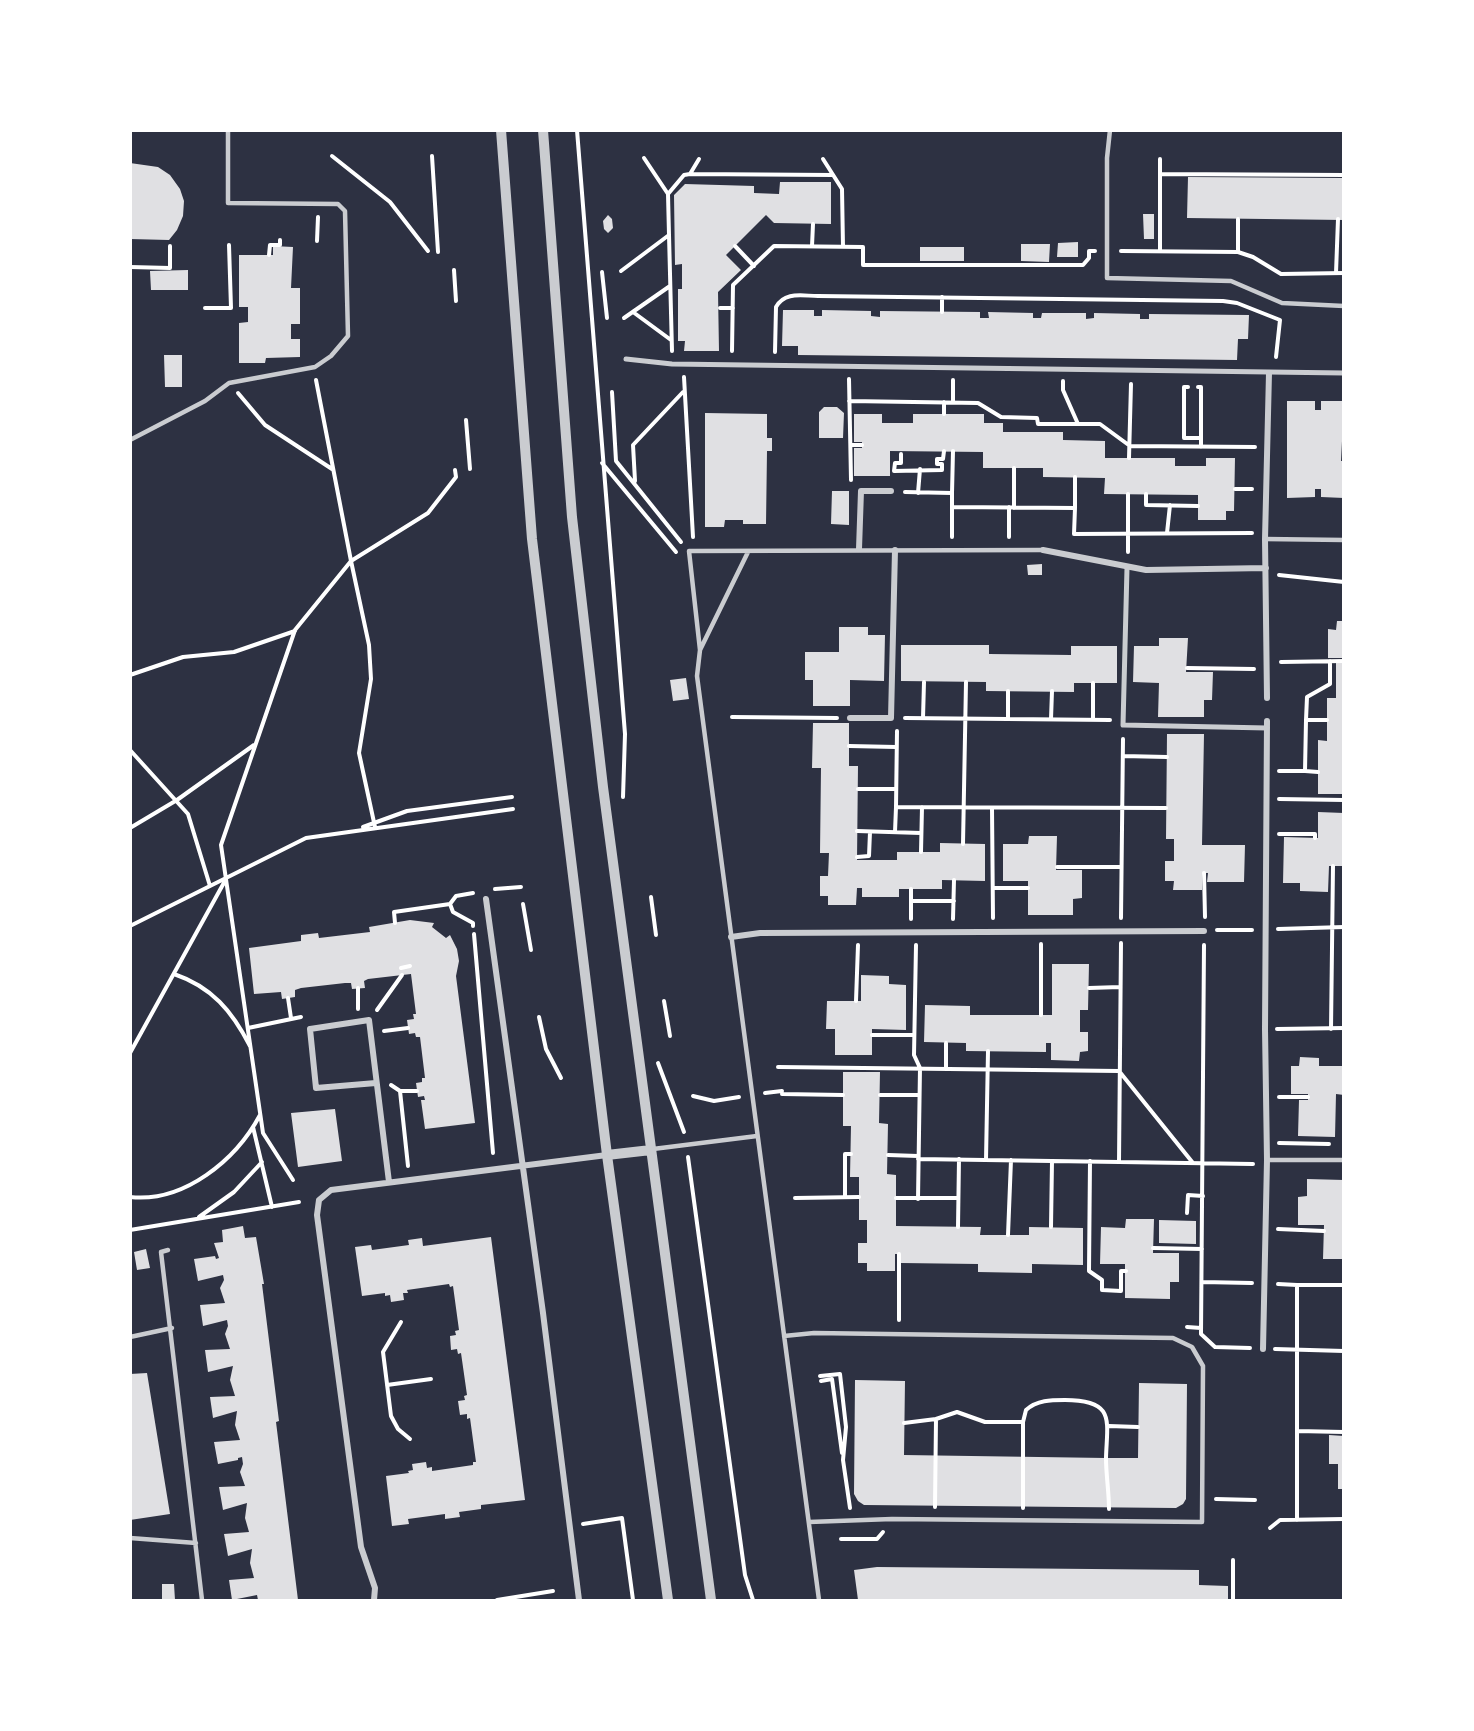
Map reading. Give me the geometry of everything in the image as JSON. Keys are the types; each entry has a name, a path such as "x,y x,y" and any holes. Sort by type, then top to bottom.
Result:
{"street":[{"path":"501,130 532,539 607,1155 668,1600"},
{"path":"543,130 572,517 603,787 711,1600"},
{"path":"626,359 672,364 1344,373"},
{"path":"1267,698 1265,536 1269,373"},
{"path":"859,549 861,492 891,491"},
{"path":"850,718 891,718 895,550"},
{"path":"1043,550 1146,570 1266,568"},
{"path":"1127,568 1123,723 1267,724 1265,1029 1267,1160 1263,1349"},
{"path":"486,899 521,1167 543,1313 579,1600"},
{"path":"731,937 760,933 1204,931"},
{"path":"376,1083 316,1088 310,1029 369,1020 389,1182"},
{"path":"374,1600 375,1588 360,1536 316,1215 319,1200 331,1190 651,1150"}],"lane":[{"path":"130,440 205,401 229,383 315,367 331,356 348,336 345,211 338,204 228,203 228,130"},
{"path":"1110,130 1107,158 1107,278 1231,281 1282,303 1344,306"},
{"path":"1265,536 1344,540"},
{"path":"819,1600 698,676 700,650 689,551 1043,550"},
{"path":"700,650 748,552"},
{"path":"651,1150 757,1136"},
{"path":"1267,1160 1344,1160"},
{"path":"168,1250 161,1252 172,1328 202,1600"},
{"path":"130,1336 172,1328"},
{"path":"784,1336 814,1333 1173,1338 1185,1341 1196,1351 1203,1366 1202,1522 892,1519 809,1522"},
{"path":"130,1538 196,1543"}],"path":[{"path":"578,130 602,463 625,734 623,801"},
{"path":"332,156 390,202 428,251"},
{"path":"432,156 438,252"},
{"path":"644,158 668,194 672,364"},
{"path":"690,174 699,159"},
{"path":"823,159 842,189 843,247"},
{"path":"1160,159 1160,251"},
{"path":"668,194 684,174 833,175"},
{"path":"1160,174 1344,175"},
{"path":"676,185 680,190"},
{"path":"317,241 318,204"},
{"path":"1238,219 1238,252"},
{"path":"1336,273 1338,219"},
{"path":"812,246 813,224"},
{"path":"621,271 669,235"},
{"path":"269,255 270,245 280,245 280,240"},
{"path":"205,308 231,308 229,245"},
{"path":"130,267 170,268 170,246"},
{"path":"735,246 754,266"},
{"path":"732,364 733,285 774,246 863,247 863,265 1083,265 1089,258 1089,251 1238,252 1253,256 1281,274 1344,273"},
{"path":"454,270 456,301"},
{"path":"602,272 607,318"},
{"path":"624,318 671,285"},
{"path":"775,365 776,307 787,296 1223,301 1245,306 1280,320 1279,352 1269,373"},
{"path":"942,297 942,312"},
{"path":"720,308 733,308"},
{"path":"633,312 672,340"},
{"path":"849,367 851,485 861,492"},
{"path":"1064,369 1063,390 1078,424"},
{"path":"1129,458 1131,370"},
{"path":"1193,387 1194,370"},
{"path":"229,383 265,425 333,469"},
{"path":"316,383 369,645 371,679 359,753 375,825"},
{"path":"1201,438 1184,438 1184,387 1201,387 1201,438 1201,447"},
{"path":"635,483 633,445 684,391 693,536"},
{"path":"612,392 616,461 689,551"},
{"path":"849,401 978,404 1001,417 1037,418 1038,424 1100,424 1130,446 1266,447"},
{"path":"944,402 944,414"},
{"path":"466,420 470,469"},
{"path":"851,445 862,445"},
{"path":"901,454 901,463 895,463 894,471 942,470 942,464 937,464 937,459 943,459 944,451"},
{"path":"952,550 953,451"},
{"path":"602,463 690,570"},
{"path":"1008,550 1014,468"},
{"path":"918,493 920,469"},
{"path":"293,1180 263,1133 221,845 296,630 351,561 428,513 456,477 455,470"},
{"path":"1075,477 1074,534 1167,533 1265,536"},
{"path":"891,491 952,493"},
{"path":"1127,568 1128,494"},
{"path":"1146,494 1146,505 1198,506"},
{"path":"1167,533 1170,505"},
{"path":"952,507 1075,508"},
{"path":"1274,575 1344,582"},
{"path":"130,675 183,657 234,652 296,630"},
{"path":"1267,661 1344,661"},
{"path":"1305,771 1307,697 1330,684 1330,661"},
{"path":"1187,668 1239,669"},
{"path":"924,682 921,718 1093,719 1123,723 1119,1162"},
{"path":"963,844 966,682"},
{"path":"1093,683 1093,719"},
{"path":"1008,691 1008,718"},
{"path":"1051,719 1052,691"},
{"path":"732,717 829,717"},
{"path":"891,718 897,718 895,832"},
{"path":"1306,720 1327,720"},
{"path":"130,828 177,800 254,745"},
{"path":"849,746 896,747"},
{"path":"130,750 188,814 210,886"},
{"path":"1123,756 1167,757"},
{"path":"1266,770 1318,772"},
{"path":"858,789 896,789"},
{"path":"375,825 407,812 512,797"},
{"path":"1266,799 1344,800"},
{"path":"896,807 1166,808"},
{"path":"921,852 922,807"},
{"path":"992,808 993,931"},
{"path":"130,926 306,838 375,825 513,809"},
{"path":"857,831 921,833"},
{"path":"857,856 869,856 870,832"},
{"path":"1297,834 1315,834 1315,838"},
{"path":"1331,1029 1333,866"},
{"path":"1057,867 1121,867"},
{"path":"1204,873 1201,1334 1215,1347 1344,1351"},
{"path":"130,1053 226,878"},
{"path":"953,910 954,880"},
{"path":"491,890 521,887"},
{"path":"993,888 1028,888"},
{"path":"911,889 911,912"},
{"path":"395,923 394,912 450,904 456,896 475,892"},
{"path":"651,897 656,935"},
{"path":"911,901 954,901"},
{"path":"450,904 453,912 473,923 493,1154"},
{"path":"523,904 531,950"},
{"path":"1292,929 1344,927"},
{"path":"1041,931 1041,1015"},
{"path":"856,1001 858,932"},
{"path":"916,932 914,1055 920,1068 918,1199"},
{"path":"401,968 410,966"},
{"path":"174,974 200,985 222,1001 252,1049"},
{"path":"369,1020 402,975"},
{"path":"1089,988 1120,987"},
{"path":"358,988 358,1010"},
{"path":"288,998 291,1018"},
{"path":"664,1001 669,1036"},
{"path":"539,1017 546,1050 561,1078"},
{"path":"248,1028 258,1026"},
{"path":"381,1032 408,1028"},
{"path":"1265,1029 1344,1028"},
{"path":"872,1035 914,1035"},
{"path":"946,1042 946,1068"},
{"path":"986,1160 988,1051"},
{"path":"657,1052 658,1063 685,1133"},
{"path":"778,1066 1119,1071"},
{"path":"1119,1071 1193,1163"},
{"path":"400,1091 417,1091"},
{"path":"782,1094 843,1095"},
{"path":"880,1095 919,1095"},
{"path":"1266,1097 1308,1097"},
{"path":"130,1197 156,1196 195,1183 220,1164 253,1127 260,1114"},
{"path":"253,1127 272,1207"},
{"path":"1267,1143 1333,1144"},
{"path":"845,1197 845,1154 851,1155"},
{"path":"888,1155 986,1160 1245,1164"},
{"path":"958,1227 959,1159"},
{"path":"1008,1235 1011,1160"},
{"path":"688,1161 745,1575 753,1600"},
{"path":"1051,1227 1052,1161"},
{"path":"1090,1161 1089,1271 1102,1280 1102,1290 1121,1291 1121,1271 1126,1271"},
{"path":"196,1219 234,1192 262,1162"},
{"path":"1187,1213 1188,1195 1203,1196"},
{"path":"795,1198 859,1197"},
{"path":"896,1198 958,1198"},
{"path":"130,1230 299,1202"},
{"path":"1288,1229 1324,1231"},
{"path":"1154,1248 1202,1249"},
{"path":"899,1254 899,1320"},
{"path":"1202,1282 1244,1283"},
{"path":"1264,1283 1344,1285"},
{"path":"1297,1285 1298,1520"},
{"path":"401,1322 383,1352 393,1421 410,1439"},
{"path":"1186,1327 1201,1328"},
{"path":"843,1460 846,1427 840,1374 820,1378 832,1379 843,1460 850,1508"},
{"path":"387,1385 431,1379"},
{"path":"1023,1506 1023,1422 1026,1410 1038,1402 1084,1400 1099,1408 1109,1426 1106,1458 1109,1507"},
{"path":"904,1423 936,1419 957,1412 984,1422 1023,1422"},
{"path":"935,1505 936,1419"},
{"path":"1109,1426 1138,1427"},
{"path":"1297,1431 1344,1432"},
{"path":"1203,1499 1255,1500"},
{"path":"568,1526 622,1518 633,1600"},
{"path":"1270,1528 1280,1520 1344,1519"},
{"path":"841,1539 862,1539"},
{"path":"1233,1560 1233,1600"},
{"path":"497,1600 553,1591"}],"building":[{"path":"130,163 158,167 170,175 180,189 184,201 183,216 177,230 169,240 130,239"},
{"path":"1188,177 1344,178 1344,220 1187,218"},
{"path":"780,182 831,182 831,224 774,223 766,215 726,255 741,270 718,292 719,351 684,351 685,341 678,341 678,289 682,289 682,264 675,265 674,195 685,184 754,186 754,193 779,194"},
{"path":"1143,214 1154,214 1154,239 1144,239"},
{"path":"608,215 612,219 613,228 608,233 604,229 603,221"},
{"path":"1078,242 1078,257 1057,257 1058,243"},
{"path":"1021,244 1050,244 1049,262 1021,261"},
{"path":"273,246 293,247 291,288 300,288 300,324 291,324 291,339 300,339 300,357 266,358 265,363 239,363 239,323 248,322 248,307 239,307 239,255 273,255"},
{"path":"920,247 964,247 964,261 920,261"},
{"path":"188,270 188,290 151,290 150,271"},
{"path":"783,310 814,310 814,316 822,316 822,310 871,311 871,316 880,317 880,311 980,312 980,318 989,318 988,312 1033,313 1033,318 1041,318 1042,313 1086,313 1086,319 1094,318 1094,313 1140,314 1140,319 1149,319 1149,314 1249,315 1248,339 1238,339 1237,360 798,355 798,346 782,346"},
{"path":"164,355 182,355 182,387 165,387"},
{"path":"1287,401 1315,401 1315,410 1321,410 1321,401 1344,401 1341,461 1344,461 1344,498 1321,497 1321,489 1315,489 1315,497 1287,498"},
{"path":"824,407 837,407 844,413 843,438 819,438 819,412"},
{"path":"705,413 767,414 767,438 772,438 772,451 767,451 766,524 743,524 743,520 725,520 724,527 705,527"},
{"path":"854,414 882,414 882,423 913,423 913,414 984,414 984,423 1003,423 1003,432 1063,432 1063,440 1105,441 1105,458 1175,458 1175,466 1206,466 1206,458 1235,458 1234,511 1226,511 1226,520 1198,520 1198,495 1104,494 1105,478 1043,477 1043,468 983,468 983,452 890,451 890,476 854,476 854,448 862,448 862,442 854,442"},
{"path":"832,491 849,491 849,525 831,524"},
{"path":"1042,564 1042,575 1028,575 1027,565"},
{"path":"1337,621 1344,621 1344,658 1328,658 1328,629 1336,630"},
{"path":"839,627 868,627 868,635 885,635 884,681 850,680 850,706 813,706 813,680 805,680 805,652 839,652"},
{"path":"1159,638 1188,638 1186,672 1213,672 1212,700 1204,700 1204,717 1158,717 1159,683 1133,682 1134,646 1159,646"},
{"path":"901,645 989,645 989,654 1071,655 1071,646 1117,646 1117,683 1074,683 1074,692 986,691 986,682 901,681"},
{"path":"1336,663 1344,663 1344,794 1318,794 1318,740 1327,741 1327,698 1336,698"},
{"path":"686,678 689,699 673,701 670,680"},
{"path":"813,723 849,723 849,766 858,766 857,860 897,860 897,852 940,852 940,843 985,844 985,881 942,880 942,889 899,889 899,897 862,897 862,888 857,888 856,905 828,905 828,896 820,896 820,876 828,876 829,853 820,853 821,768 812,768"},
{"path":"1167,734 1204,734 1202,845 1245,845 1244,882 1207,882 1208,873 1202,873 1202,890 1173,890 1174,881 1165,881 1165,861 1174,861 1174,839 1166,839"},
{"path":"1318,812 1344,813 1344,866 1329,866 1328,892 1300,891 1300,883 1283,883 1284,837 1318,838"},
{"path":"1029,836 1057,836 1056,870 1082,870 1082,898 1073,899 1073,915 1028,915 1028,881 1003,881 1003,844 1028,844"},
{"path":"410,920 434,923 432,927 446,938 450,935 457,949 459,961 456,976 475,1123 425,1129 421,1100 425,1100 424,1096 418,1097 416,1083 422,1082 422,1078 425,1078 420,1037 416,1037 415,1033 409,1034 407,1020 414,1019 413,1014 416,1014 411,974 368,979 364,981 365,988 352,989 351,983 345,983 301,988 295,990 295,997 282,999 281,992 254,994 249,948 301,941 301,935 318,933 319,938 370,932 369,927"},
{"path":"1052,964 1089,964 1088,1010 1080,1010 1080,1032 1088,1032 1088,1051 1080,1052 1079,1061 1051,1060 1051,1043 1046,1043 1046,1052 966,1051 966,1043 924,1042 925,1005 970,1006 970,1015 1052,1015"},
{"path":"861,975 889,976 889,984 906,985 906,1030 872,1029 872,1055 835,1055 835,1029 826,1029 827,1001 861,1001"},
{"path":"1300,1057 1319,1058 1319,1066 1344,1066 1344,1095 1336,1094 1335,1137 1298,1136 1299,1100 1308,1100 1308,1094 1291,1094 1291,1066 1299,1066"},
{"path":"843,1072 880,1072 879,1123 888,1124 887,1174 896,1175 896,1226 981,1227 980,1235 1029,1235 1029,1227 1083,1228 1083,1265 1032,1264 1032,1273 978,1272 978,1264 901,1263 899,1254 895,1254 895,1271 867,1271 867,1263 858,1263 858,1243 867,1243 867,1220 859,1220 859,1177 850,1177 851,1126 843,1126"},
{"path":"335,1109 342,1161 298,1167 291,1113"},
{"path":"1307,1179 1344,1180 1344,1259 1323,1259 1324,1225 1298,1225 1298,1197 1307,1196"},
{"path":"1126,1219 1154,1219 1153,1253 1179,1253 1179,1282 1170,1282 1170,1299 1125,1298 1125,1264 1100,1264 1101,1227 1125,1228"},
{"path":"1159,1220 1196,1221 1196,1244 1159,1243"},
{"path":"243,1226 245,1238 256,1237 264,1284 262,1284 279,1421 276,1422 298,1600 258,1600 257,1595 232,1600 229,1580 254,1578 250,1563 252,1549 228,1556 224,1534 249,1532 245,1518 247,1503 223,1510 219,1487 245,1486 240,1472 243,1464 242,1457 218,1464 214,1442 240,1440 235,1425 237,1411 213,1418 210,1397 235,1396 230,1380 233,1366 208,1372 205,1350 230,1349 225,1334 228,1326 227,1320 203,1326 200,1305 225,1303 220,1288 224,1280 223,1275 198,1281 194,1259 215,1256 216,1259 219,1258 214,1243 223,1242 222,1230"},
{"path":"491,1237 525,1500 481,1505 481,1509 459,1512 460,1517 445,1519 445,1514 408,1519 409,1524 392,1526 386,1476 409,1473 408,1471 413,1470 412,1464 426,1462 427,1468 432,1467 432,1471 473,1465 473,1462 476,1462 470,1418 467,1419 467,1414 460,1415 458,1401 465,1400 464,1396 467,1395 461,1353 458,1354 457,1349 451,1350 450,1336 456,1335 455,1331 459,1330 453,1286 450,1287 449,1284 407,1290 408,1293 403,1293 404,1300 391,1302 390,1295 385,1296 385,1293 362,1296 355,1247 371,1245 372,1250 409,1245 408,1240 422,1238 423,1246"},
{"path":"146,1249 150,1268 137,1270 134,1252"},
{"path":"147,1373 170,1514 130,1520 130,1374"},
{"path":"855,1380 905,1381 904,1455 1106,1458 1138,1458 1139,1383 1187,1384 1186,1499 1176,1508 864,1505 854,1494"},
{"path":"1329,1435 1344,1436 1344,1489 1338,1489 1338,1464 1329,1464"},
{"path":"877,1567 1199,1570 1199,1585 1228,1586 1228,1600 858,1600 854,1570"},
{"path":"162,1584 174,1584 175,1600 162,1600"}]}
